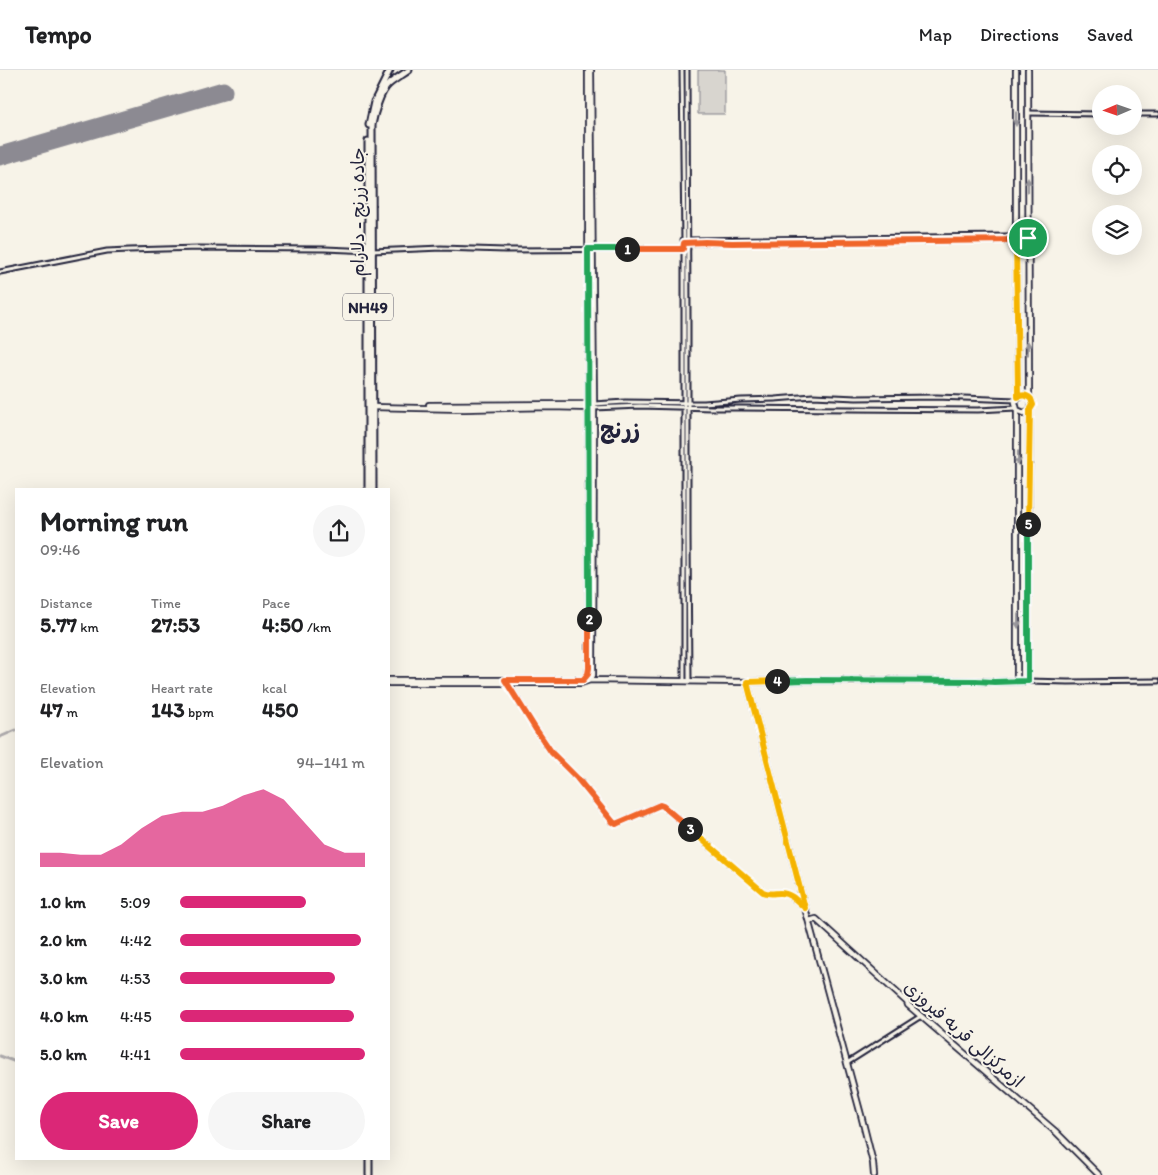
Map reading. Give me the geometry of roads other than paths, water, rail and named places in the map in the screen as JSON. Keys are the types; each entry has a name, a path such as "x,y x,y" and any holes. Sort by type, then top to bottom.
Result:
{"highway":[{"name":"جاده زرنج - دلارام","path":"370,251 368,126 374,102 390,70"},
{"name":"جاده زرنج - دلارام","path":"368,488 372,125 385,88 409,70"},
{"name":"جاده زرنج - دلارام","path":"370,406 373,488"},
{"path":"369,1160 369,1175"}],"main road":[{"path":"588,679 591,406 590,70"},
{"path":"1016,70 1017,681"},
{"path":"390,681 507,682 588,679 747,682 807,680 1028,681 1030,410 1033,405 1029,397 1028,70"},
{"path":"1017,398 1024,395 1029,397"},
{"path":"370,406 464,409 591,406"},
{"path":"1017,409 1024,413 1030,410"},
{"path":"747,682 861,1115 873,1163 874,1175"},
{"name":"ازمرکزالی قریه فیروزی","path":"809,921 816,919 908,1005 1056,1132 1099,1175"}],"street":[{"path":"682,70 686,241"},
{"path":"687,70 684,405 687,681"},
{"path":"1028,113 1092,114"},
{"path":"1142,114 1158,114"},
{"path":"686,241 1028,238"},
{"path":"0,272 107,251 198,248 370,251 440,248 505,250 686,249"},
{"path":"686,249 688,405 687,681"},
{"path":"688,405 813,396 856,398 1017,398"},
{"path":"591,406 688,405 960,410 1017,409"},
{"path":"1028,681 1158,682"},
{"path":"507,682 552,753 577,778 613,822 616,824 657,806 663,806 763,892 790,895 805,908"},
{"path":"847,1063 922,1016"}],"waterway":[{"path":"0,737 15,730"},
{"path":"0,1056 15,1062"}],"district":[{"name":"زرنج","path":"620,430"}]}
